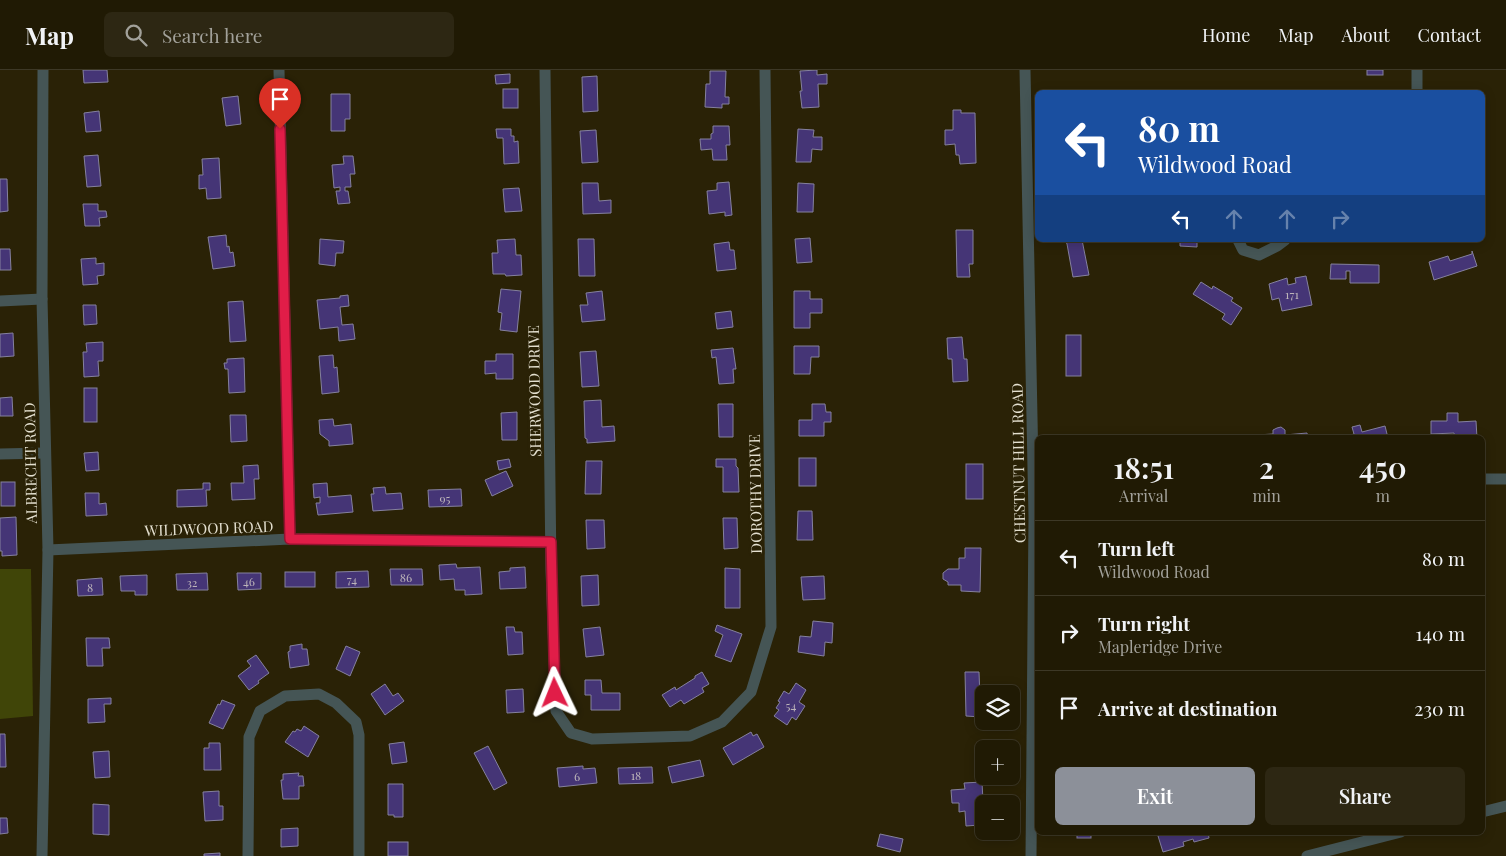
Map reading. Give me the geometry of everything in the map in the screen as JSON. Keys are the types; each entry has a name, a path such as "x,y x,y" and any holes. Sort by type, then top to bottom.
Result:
{"street":[{"name":"ALBRECHT ROAD","path":"42,856 48,550 42,299 43,70"},
{"path":"279,70 290,539"},
{"name":"SHERWOOD DRIVE","path":"545,70 551,542 556,711"},
{"name":"DOROTHY DRIVE","path":"556,711 571,733 592,738 690,736 722,722 751,692 771,627 765,70"},
{"name":"CHESTNUT HILL ROAD","path":"1025,70 1035,476"},
{"path":"1417,70 1417,90"},
{"path":"1239,242 1242,250 1258,255 1282,242"},
{"path":"0,300 42,299"},
{"path":"0,454 45,452"},
{"path":"1485,479 1506,479"},
{"name":"WILDWOOD ROAD","path":"48,550 290,539 551,542"},
{"name":"CHESTNUT HILL ROAD","path":"1031,856 1035,585"},
{"path":"248,856 249,736 260,711 285,696 319,694 336,703 356,722 359,735 359,856"},
{"path":"1485,811 1506,806"},
{"path":"1307,856 1389,835"}],"green space":[{"path":"0,569 31,569 33,716 0,719"}],"building":[{"path":"83,70 107,70 108,82 84,83"},
{"path":"817,70 817,75 827,74 827,84 818,84 819,107 802,108 800,71"},
{"path":"1367,70 1383,70 1383,75 1367,75"},
{"path":"710,71 726,71 725,97 729,97 729,104 722,104 722,108 705,107 706,84 710,84"},
{"path":"510,74 510,83 496,84 495,75"},
{"path":"597,76 598,111 583,112 582,77"},
{"path":"503,89 518,89 518,108 503,108"},
{"path":"331,94 350,94 350,119 345,119 345,131 331,131"},
{"path":"238,96 241,124 226,126 222,98"},
{"path":"953,110 961,110 961,113 975,113 976,163 960,164 959,155 956,155 955,144 945,145 945,130 953,130"},
{"path":"99,111 101,131 86,132 84,113"},
{"path":"713,126 729,126 730,145 726,145 727,160 713,160 712,149 701,150 700,139 711,139"},
{"path":"496,129 511,129 511,136 514,136 514,142 518,141 519,163 504,164 503,138 497,138"},
{"path":"798,129 814,130 813,137 822,137 822,150 812,149 811,162 796,162"},
{"path":"596,130 598,162 582,163 580,131"},
{"path":"98,155 101,186 87,187 84,156"},
{"path":"343,156 353,156 355,174 350,174 351,187 345,187 345,191 348,191 350,203 338,204 336,191 340,191 340,187 334,188 332,165 344,164"},
{"path":"219,158 221,198 207,199 206,188 199,189 199,175 203,175 202,159"},
{"path":"0,179 7,179 8,211 0,212"},
{"path":"729,182 732,215 725,216 725,212 709,214 707,191 717,190 717,183"},
{"path":"582,183 598,183 599,201 611,200 611,213 583,214"},
{"path":"798,183 814,184 813,212 797,212"},
{"path":"519,188 522,211 505,212 503,189"},
{"path":"83,204 98,204 98,211 106,211 107,217 99,218 100,226 85,226"},
{"path":"956,230 973,230 973,264 969,264 970,277 957,277"},
{"path":"226,235 227,247 229,246 230,253 233,252 235,266 213,269 208,237"},
{"path":"810,238 812,262 797,263 795,239"},
{"path":"320,239 344,241 343,253 336,253 335,266 319,264"},
{"path":"515,239 516,255 521,255 522,275 506,276 505,274 493,274 492,253 498,253 497,240"},
{"path":"578,239 594,239 595,276 579,276"},
{"path":"729,242 730,250 734,250 736,269 717,271 714,244"},
{"path":"1066,242 1082,242 1089,275 1073,277"},
{"path":"1180,242 1197,242 1197,247 1180,246"},
{"path":"0,249 10,249 11,270 0,270"},
{"path":"1472,251 1477,266 1434,280 1429,262 1448,256 1450,261 1472,254"},
{"path":"96,258 96,264 104,263 104,275 97,276 98,284 83,285 81,259"},
{"path":"1331,264 1379,265 1379,283 1350,283 1350,271 1346,271 1346,279 1330,279"},
{"path":"1306,276 1312,305 1282,311 1279,298 1272,300 1269,284 1287,278 1288,285 1296,283 1295,278"},
{"path":"1201,282 1212,289 1213,286 1233,298 1231,301 1242,308 1231,325 1222,319 1225,314 1193,294"},
{"path":"501,289 521,291 517,332 500,330 502,313 498,312"},
{"path":"602,291 605,320 582,322 580,305 588,305 586,293"},
{"path":"794,291 810,291 810,299 822,299 822,313 810,313 810,328 794,328"},
{"path":"348,295 349,306 340,307 342,325 353,324 355,339 339,341 338,327 320,329 317,300 340,298 340,296"},
{"path":"243,301 246,341 230,342 228,302"},
{"path":"83,305 96,305 97,324 84,325"},
{"path":"731,311 733,327 717,329 715,313"},
{"path":"13,333 14,356 0,357 0,334"},
{"path":"1066,335 1081,335 1081,376 1066,376"},
{"path":"962,337 964,359 967,359 968,381 953,382 952,359 948,359 947,338"},
{"path":"103,342 103,361 98,361 99,376 84,377 83,352 87,352 86,343"},
{"path":"794,346 819,346 819,357 811,357 810,374 794,374"},
{"path":"733,348 736,369 733,369 734,383 719,384 716,357 712,358 711,350"},
{"path":"596,351 599,386 582,387 580,352"},
{"path":"496,354 513,354 513,379 496,379 496,373 485,374 485,361 496,361"},
{"path":"333,355 334,368 337,367 339,392 322,394 319,356"},
{"path":"244,358 245,392 229,393 228,369 225,369 224,363 227,363 227,359"},
{"path":"84,388 97,388 97,422 84,422"},
{"path":"12,397 13,416 0,416 0,398"},
{"path":"601,400 602,427 614,426 615,441 587,443 585,438 584,401"},
{"path":"718,404 733,404 733,437 719,437"},
{"path":"812,404 825,404 826,412 831,412 831,422 824,422 824,436 799,436 799,420 812,420"},
{"path":"517,412 517,440 502,440 501,413"},
{"path":"1447,413 1458,413 1458,422 1476,421 1477,435 1454,435 1454,433 1431,434 1431,421 1447,421"},
{"path":"230,415 246,415 247,441 231,442"},
{"path":"333,419 334,426 351,424 353,444 329,446 329,441 320,434 319,420"},
{"path":"1360,425 1362,432 1385,426 1387,435 1350,435 1354,434 1352,427"},
{"path":"1281,427 1285,430 1285,435 1257,435 1273,434 1273,430"},
{"path":"1307,433 1307,435 1285,435"},
{"path":"98,452 99,470 86,471 84,453"},
{"path":"799,458 816,458 816,486 799,486"},
{"path":"509,459 511,467 499,470 497,461"},
{"path":"716,459 736,459 739,492 723,492 723,467 716,467"},
{"path":"586,461 602,461 601,494 585,494"},
{"path":"966,464 983,464 983,499 966,499"},
{"path":"258,465 259,479 254,479 255,499 232,500 231,483 244,483 243,466"},
{"path":"506,471 513,486 492,496 485,480"},
{"path":"1,482 15,482 15,506 1,506"},
{"path":"203,483 210,483 210,490 206,490 207,506 177,507 177,490 203,489"},
{"path":"327,483 328,497 351,495 353,512 318,515 316,503 320,503 320,497 314,498 313,484"},
{"path":"385,487 386,494 401,493 403,509 373,511 371,494 374,494 373,488"},
{"path":"461,489 462,506 429,507 428,490"},
{"path":"85,493 99,493 99,504 106,503 107,515 86,516"},
{"path":"798,511 812,511 813,540 797,540"},
{"path":"16,517 17,555 2,556 2,551 0,551 0,518"},
{"path":"723,518 737,518 738,548 724,549"},
{"path":"586,520 604,520 605,548 587,549"},
{"path":"965,548 981,548 980,592 961,591 961,585 948,585 948,582 943,579 943,573 948,569 959,569 959,558 965,558"},
{"path":"456,564 457,568 480,567 482,594 465,595 465,590 455,590 454,579 440,580 439,565"},
{"path":"525,567 526,588 500,589 499,572 510,571 510,568"},
{"path":"725,568 740,569 740,608 725,608"},
{"path":"390,569 422,569 423,585 391,585"},
{"path":"368,571 369,587 336,588 336,572"},
{"path":"285,572 315,572 315,587 285,587"},
{"path":"207,573 208,590 177,590 176,574"},
{"path":"237,573 261,573 261,589 238,590"},
{"path":"147,575 147,595 135,595 135,591 121,591 120,576"},
{"path":"598,575 599,605 582,606 581,576"},
{"path":"824,576 825,599 803,600 801,577"},
{"path":"102,578 103,595 78,596 77,580"},
{"path":"813,621 833,623 832,643 825,642 824,656 798,652 800,636 811,637"},
{"path":"717,625 742,634 731,662 715,656 723,635 715,631"},
{"path":"506,627 514,627 515,632 522,632 523,654 508,655"},
{"path":"600,627 604,655 586,657 583,629"},
{"path":"86,638 109,638 110,648 102,648 103,666 87,666"},
{"path":"302,644 302,649 307,649 309,665 290,668 288,652 290,651 290,646"},
{"path":"346,646 360,652 350,676 336,669"},
{"path":"256,655 269,673 249,690 238,676 251,666 247,661"},
{"path":"702,672 709,684 702,688 704,692 684,704 681,700 670,707 662,695 675,687 676,690"},
{"path":"965,672 979,672 980,685 975,685 975,717 966,716"},
{"path":"585,680 601,680 602,693 620,693 620,710 591,710 591,695 585,695"},
{"path":"796,683 806,690 799,702 805,706 796,720 792,717 787,725 774,716 779,710 776,708 784,691 789,694"},
{"path":"385,684 393,696 398,693 404,701 385,715 371,694"},
{"path":"523,689 524,712 507,713 506,690"},
{"path":"111,698 111,704 104,704 105,722 88,723 88,699"},
{"path":"222,700 235,705 223,729 209,723 218,704 220,705"},
{"path":"304,726 319,736 308,757 285,742 293,731 295,732 297,729 301,731"},
{"path":"751,732 753,736 757,734 764,747 733,765 723,748"},
{"path":"0,734 5,734 6,767 0,767"},
{"path":"404,742 407,762 392,764 389,744"},
{"path":"209,743 220,743 221,770 204,770 204,748 209,748"},
{"path":"488,746 507,783 494,790 474,753"},
{"path":"109,751 110,777 95,778 93,752"},
{"path":"700,760 704,776 672,783 668,767"},
{"path":"583,766 583,769 595,768 597,783 559,787 557,768"},
{"path":"652,767 653,783 619,784 618,768"},
{"path":"299,773 298,776 303,776 304,786 299,786 299,799 283,799 281,780 283,780 283,774"},
{"path":"975,782 975,785 982,785 983,795 975,795 975,825 966,826 965,811 959,812 959,803 952,803 951,790 965,789 964,783"},
{"path":"388,784 403,784 403,817 388,815"},
{"path":"219,791 219,806 223,806 223,820 205,821 203,792"},
{"path":"93,804 109,805 109,835 93,834"},
{"path":"0,818 7,818 8,833 0,834"},
{"path":"298,828 298,846 281,847 281,829"},
{"path":"880,834 903,839 900,852 877,846"},
{"path":"1077,835 1091,835 1091,838 1077,838"},
{"path":"1208,835 1209,838 1194,842 1193,839 1183,842 1184,846 1163,852 1158,836"},
{"path":"388,842 408,842 408,856 388,856"},
{"path":"220,853 220,856 204,856 204,854"}],"route":[{"path":"280,129 290,539 551,542 555,693"}]}
